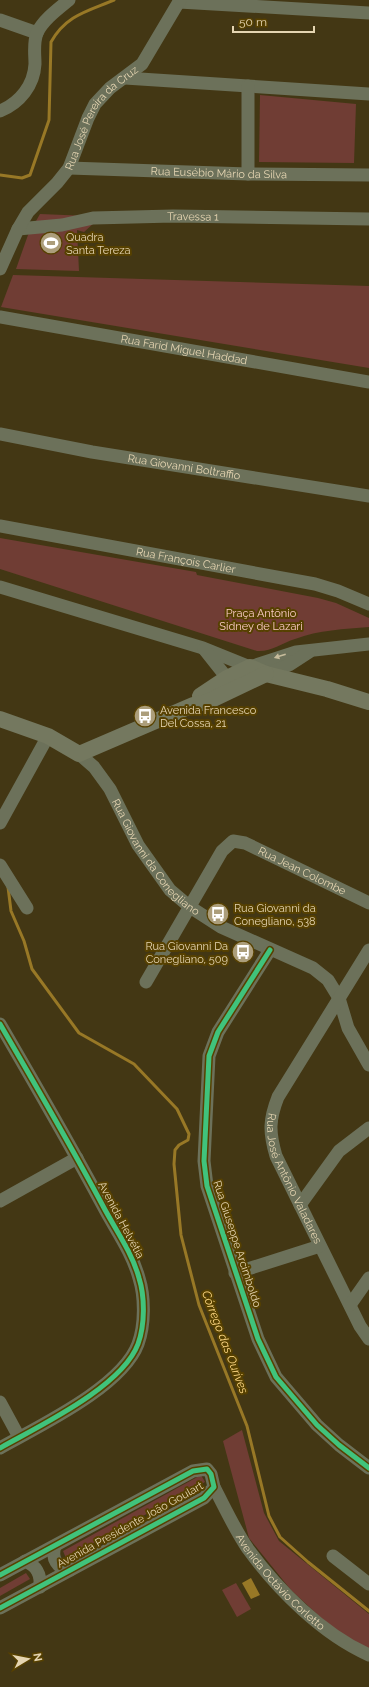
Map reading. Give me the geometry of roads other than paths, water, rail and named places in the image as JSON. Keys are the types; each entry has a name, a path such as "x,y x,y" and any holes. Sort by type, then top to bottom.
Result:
{"main road":[{"path":"79,754 193,705 207,702 250,667 266,674 327,689 369,702"},
{"path":"233,682 266,674"},
{"name":"Rua Giovanni da Conegliano","path":"0,719 48,736 79,754"}],"street":[{"path":"0,110 15,102 30,85 34,75 34,49 37,33 50,17 69,0"},
{"path":"179,1 369,13"},
{"name":"Rua José Pereira da Cruz","path":"0,270 18,229 28,212 57,183 69,168 88,118 95,104 110,88 142,64 179,1"},
{"path":"0,20 37,33"},
{"path":"125,78 369,94"},
{"path":"248,86 248,174"},
{"name":"Rua Eusébio Mário da Silva","path":"69,168 248,174 369,175"},
{"name":"Travessa 1","path":"18,229 62,225 93,218 173,216 369,219"},
{"name":"Rua Farid Miguel Haddad","path":"0,317 369,382"},
{"name":"Rua Giovanni Boltraffio","path":"0,434 92,452 369,496"},
{"name":"Rua François Carlier","path":"0,526 315,584 338,591 369,604"},
{"path":"0,587 203,648 250,667 283,655 312,650 369,644"},
{"path":"203,648 233,682"},
{"path":"266,674 289,665 312,650"},
{"path":"0,823 48,736"},
{"name":"Rua Giovanni da Conegliano","path":"79,754 94,767 110,789 138,845 170,890 190,907 222,927 270,950 294,958 313,968 328,980 339,998 348,1028 369,1065"},
{"name":"Rua Jean Colombe","path":"190,907 222,851 234,841 245,843 369,903"},
{"path":"0,865 28,908"},
{"path":"146,982 190,907"},
{"name":"Rua Giuseppe Arcimboldo","path":"270,950 218,1032 209,1056 205,1173 207,1186 258,1339 276,1377 317,1425 339,1445 369,1468"},
{"name":"Rua José Antônio Valadares","path":"369,950 278,1097 272,1111 270,1124 274,1148 300,1205 360,1326 369,1339"},
{"name":"Avenida Helvétia","path":"0,1024 131,1256 140,1279 143,1302 138,1344 119,1371 101,1386 60,1415 0,1448"},
{"path":"300,1205 339,1151 369,1128"},
{"path":"0,1201 77,1158"},
{"path":"236,1273 320,1246"},
{"path":"350,1305 369,1278"},
{"path":"0,1402 19,1437"},
{"name":"Avenida Presidente João Goulart","path":"0,1575 193,1471 207,1469 211,1474 214,1487 204,1498 0,1608"},
{"name":"Avenida Octávio Corletto","path":"214,1487 248,1549 271,1576 311,1618 338,1637 369,1655"},
{"path":"55,1546 53,1555 55,1560 61,1568 70,1570"},
{"path":"333,1556 369,1584"},
{"path":"25,1561 33,1565 39,1572 40,1587"}],"waterway":[{"name":"Córrego das Ourives","path":"0,175 22,178 30,175 49,120 51,42 57,33 78,15 114,0"},
{"name":"Córrego das Ourives","path":"8,887 11,911 24,941 32,969 79,1033 134,1064 177,1109 189,1134 188,1140 179,1145 175,1150 174,1164 181,1235 199,1305 247,1426 269,1516 280,1537 308,1562 369,1611"}],"place":[{"name":"Quadra Santa Tereza","path":"51,243"},
{"name":"Avenida Francesco Del Cossa, 21","path":"145,716"},
{"name":"Rua Giovanni da Conegliano, 538","path":"218,914"},
{"name":"Rua Giovanni Da Conegliano, 509","path":"243,952"}],"park label":[{"name":"Praça Antônio Sidney de Lazari","path":"261,619"}]}
